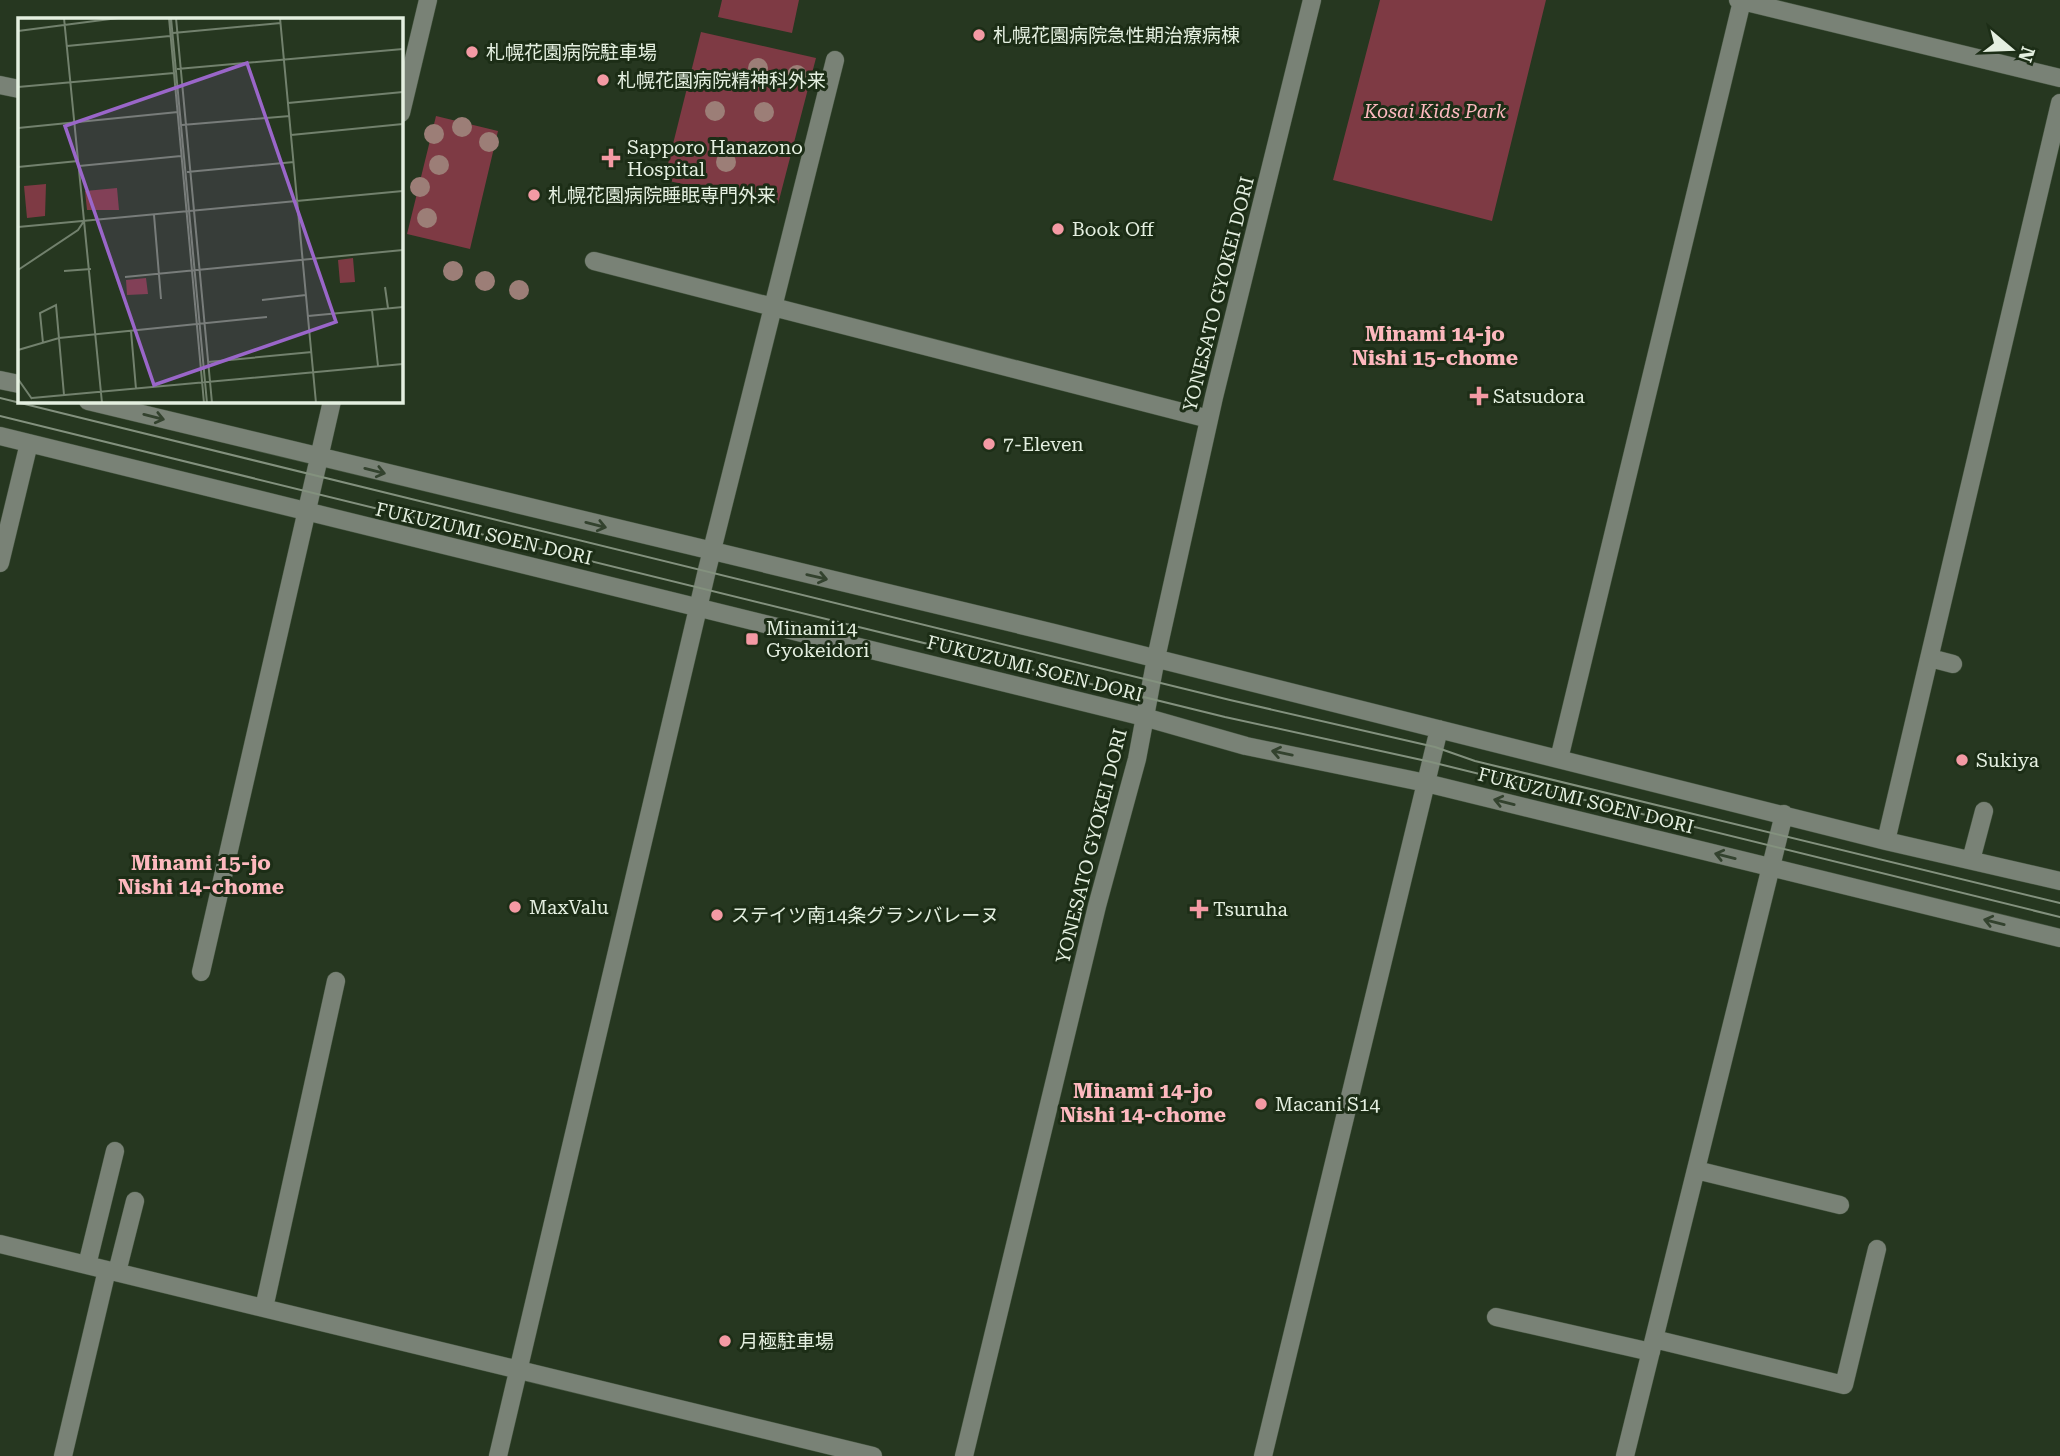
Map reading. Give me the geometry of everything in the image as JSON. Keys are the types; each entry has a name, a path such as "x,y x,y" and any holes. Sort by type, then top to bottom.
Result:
{"street":[{"path":"402,109 428,0"},
{"name":"YONESATO GYOKEI DORI","path":"964,1456 1097,906 1137,760 1156,658 1209,419 1312,0"},
{"path":"1559,759 1740,1 1780,5 2060,78"},
{"path":"498,1456 712,553 835,60"},
{"path":"0,85 18,89"},
{"path":"1886,841 2060,103"},
{"path":"594,261 1209,419"},
{"path":"0,380 18,384"},
{"name":"FUKUZUMI SOEN DORI","path":"92,402 1156,658 1886,841 2060,881"},
{"path":"201,972 331,402"},
{"name":"FUKUZUMI SOEN DORI","path":"0,436 1144,717 1245,746 1426,783 2060,938"},
{"path":"0,562 29,443"},
{"path":"1930,657 1954,664"},
{"path":"1263,1456 1439,729"},
{"path":"1971,860 1984,811"},
{"path":"1625,1456 1784,814"},
{"path":"264,1308 336,981"},
{"path":"87,1265 114,1152"},
{"path":"1696,1170 1840,1205"},
{"path":"63,1456 112,1271 135,1202"},
{"path":"0,1244 873,1456"},
{"path":"1496,1317 1653,1345 1844,1385 1877,1249"}],"green space":[{"path":"722,0 799,0 792,33 718,17"},
{"name":"Kosai Kids Park","path":"1380,0 1546,0 1492,221 1333,180"},
{"path":"701,32 816,58 778,204 664,180"},
{"path":"436,116 498,131 470,249 407,234"}],"tram line":[{"path":"0,398 1230,700 1435,747 1475,761 2060,903"},
{"path":"0,416 1225,717 1431,762 2060,917"}],"place":[{"name":"札幌花園病院急性期治療病棟","path":"979,35"},
{"name":"札幌花園病院駐車場","path":"472,52"},
{"name":"札幌花園病院精神科外来","path":"603,80"},
{"name":"Sapporo Hanazono Hospital","path":"611,158"},
{"name":"札幌花園病院睡眠専門外来","path":"534,195"},
{"name":"Book Off","path":"1058,229"},
{"name":"Satsudora","path":"1479,396"},
{"name":"7-Eleven","path":"989,444"},
{"name":"Minami14 Gyokeidori","path":"752,639"},
{"name":"Sukiya","path":"1962,760"},
{"name":"MaxValu","path":"515,907"},
{"name":"Tsuruha","path":"1199,909"},
{"name":"ステイツ南14条グランバレーヌ","path":"717,915"},
{"name":"Macani S14","path":"1261,1104"},
{"name":"月極駐車場","path":"725,1341"}],"district":[{"name":"Minami 14-jo Nishi 15-chome","path":"1435,346"},
{"name":"Minami 15-jo Nishi 14-chome","path":"201,875"},
{"name":"Minami 14-jo Nishi 14-chome","path":"1143,1103"}]}
